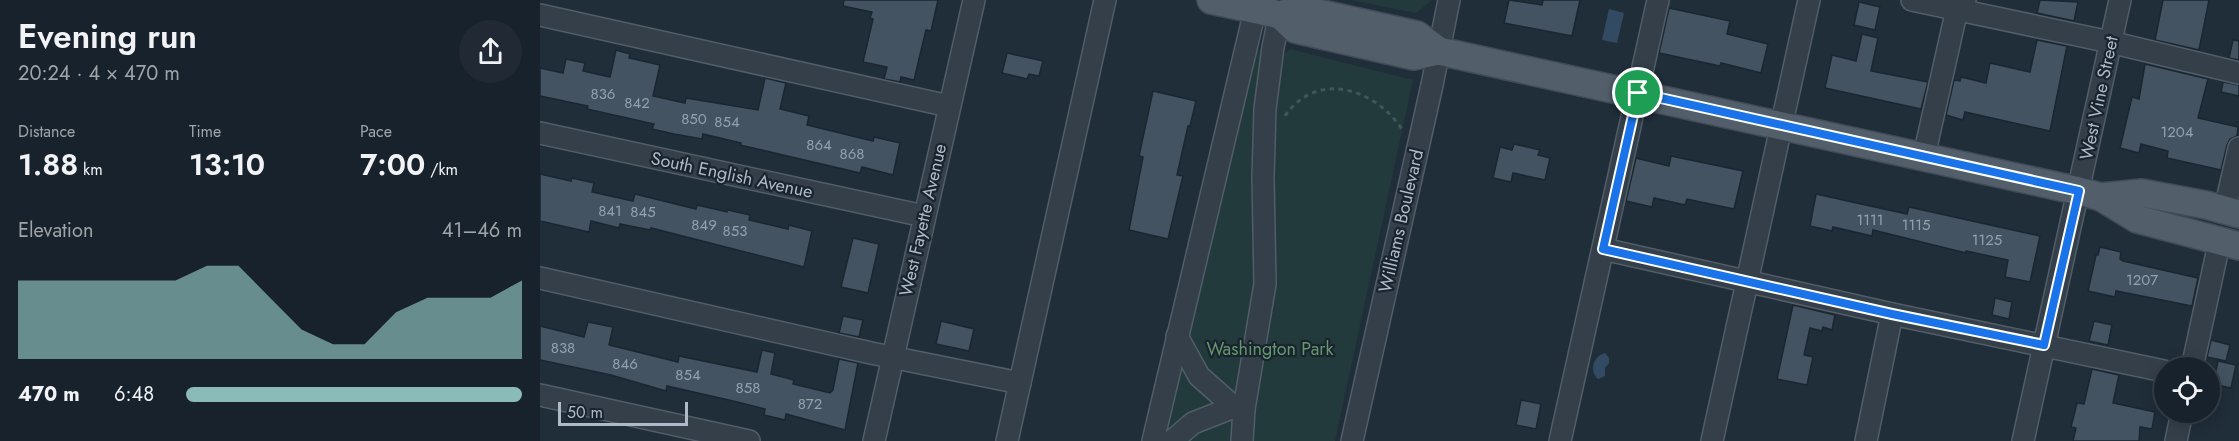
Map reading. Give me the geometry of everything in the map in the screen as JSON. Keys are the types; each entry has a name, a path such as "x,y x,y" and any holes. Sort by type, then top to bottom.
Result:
{"main road":[{"path":"1211,0 1272,8 1300,9 1417,35 1439,51 2090,194 2142,193 2232,212"},
{"path":"2090,194 2137,219 2229,243"}],"street":[{"name":"West Fayette Avenue","path":"874,441 974,0"},
{"path":"1008,441 1105,0"},
{"name":"Williams Boulevard","path":"1352,441 1449,0"},
{"path":"1560,441 1658,0"},
{"path":"1712,441 1809,0"},
{"path":"1912,0 1961,5 2239,73"},
{"name":"West Vine Street","path":"2023,441 2044,345 2090,194 2110,42 2120,0"},
{"path":"1924,156 1961,5"},
{"path":"1152,441 1177,336 1272,8"},
{"path":"1242,441 1239,408 1265,284 1263,177 1265,109 1273,47 1272,8"},
{"path":"540,15 949,106"},
{"name":"South English Avenue","path":"540,133 924,216"},
{"path":"2232,212 2239,148"},
{"path":"2195,357 2229,243"},
{"path":"1603,249 1892,314 2154,369"},
{"path":"540,278 892,357 1020,383"},
{"path":"1866,441 1892,314"},
{"path":"1177,336 1199,376 1239,408"},
{"path":"540,395 749,441"},
{"path":"1172,441 1193,423 1239,408"},
{"path":"2176,441 2180,423"}],"path":[{"path":"1281,122 1296,103 1309,94 1327,90 1348,90 1373,99 1391,114 1404,132"}],"green space":[{"path":"1351,0 1432,0 1416,13"},
{"name":"Washington Park","path":"1255,49 1284,54 1290,49 1413,80 1335,441 1165,441"}],"water":[{"path":"1609,9 1624,13 1617,43 1602,40"},
{"path":"1605,353 1609,358 1609,363 1605,368 1605,376 1598,379 1593,368 1595,360"}],"building":[{"path":"844,0 938,0 931,31 926,30 914,80 901,77 900,82 884,79 887,67 863,62 873,19 870,18 872,12 843,6"},
{"path":"1509,0 1542,5 1543,0 1580,0 1572,36 1504,23"},
{"path":"2040,0 2078,2 2074,21 2037,13"},
{"path":"2163,0 2209,0 2199,50 2155,40"},
{"path":"1859,2 1880,7 1875,30 1854,25"},
{"path":"1669,8 1730,21 1727,34 1768,44 1761,73 1721,63 1720,66 1659,53"},
{"path":"1862,34 1878,38 1871,71 1928,82 1921,109 1825,88 1832,55 1856,61"},
{"path":"2037,40 2067,46 2050,131 1965,112 1963,120 1946,115 1954,80 1960,81 1961,77 1986,83 1990,63 2030,72"},
{"path":"2233,40 2239,41 2239,60 2229,58"},
{"path":"616,50 630,54 629,58 660,65 653,96 685,103 686,98 758,110 765,78 786,83 780,109 809,116 807,125 873,141 874,137 900,143 893,175 862,167 860,173 703,134 702,139 674,134 652,129 654,124 540,96 540,68 563,73 566,59 585,63 583,71 610,77"},
{"path":"1007,53 1043,61 1039,76 1029,74 1027,79 1002,73"},
{"path":"2145,64 2208,79 2198,118 2238,127 2237,136 2230,139 2227,145 2221,170 2167,158 2168,151 2141,144 2139,153 2120,148 2132,97 2139,99"},
{"path":"2223,82 2239,85 2239,96 2221,92"},
{"path":"1153,91 1196,101 1177,175 1183,176 1168,239 1129,230 1143,157 1139,156"},
{"path":"1514,144 1540,150 1538,155 1550,158 1545,180 1513,173 1511,182 1493,178 1500,147 1512,150"},
{"path":"1671,156 1743,171 1734,209 1687,199 1685,205 1654,198 1652,207 1626,201 1636,158 1669,166"},
{"path":"540,174 571,181 572,178 594,183 592,192 633,201 635,194 696,209 697,205 727,212 728,210 750,215 749,220 788,229 789,225 812,231 804,267 651,228 650,230 620,224 619,228 591,221 589,232 540,221"},
{"path":"1816,194 1907,214 1909,207 2040,236 2030,282 2005,277 2008,260 1966,251 1966,253 1873,230 1872,236 1833,227 1832,231 1810,226"},
{"path":"853,238 879,244 868,293 841,287"},
{"path":"2100,247 2121,252 2120,259 2123,261 2198,278 2192,306 2116,291 2115,297 2088,291"},
{"path":"1995,298 2012,302 2009,319 1992,315"},
{"path":"1793,305 1835,315 1832,330 1823,327 1822,331 1810,328 1804,355 1813,357 1807,385 1777,379"},
{"path":"843,316 863,320 859,337 839,333"},
{"path":"941,321 974,329 969,351 936,344"},
{"path":"2094,321 2112,325 2108,345 2089,341"},
{"path":"588,322 613,327 609,345 678,362 679,356 757,372 762,350 775,353 771,374 794,380 793,384 830,393 833,390 839,359 858,363 845,430 786,414 785,420 764,415 765,409 733,401 667,386 666,391 611,375 540,360 540,326 584,337"},
{"path":"2211,340 2230,345 2226,361 2220,360 2220,357 2207,357"},
{"path":"2220,361 2236,365 2231,388 2220,386"},
{"path":"2092,369 2119,375 2113,403 2154,412 2152,429 2140,427 2139,441 2073,441 2076,428 2071,427 2077,403 2084,404"},
{"path":"1521,400 1541,404 1536,429 1516,425"}],"route":[{"path":"1638,93 2079,191 2044,345 1892,314 1603,249 1638,93"}]}
